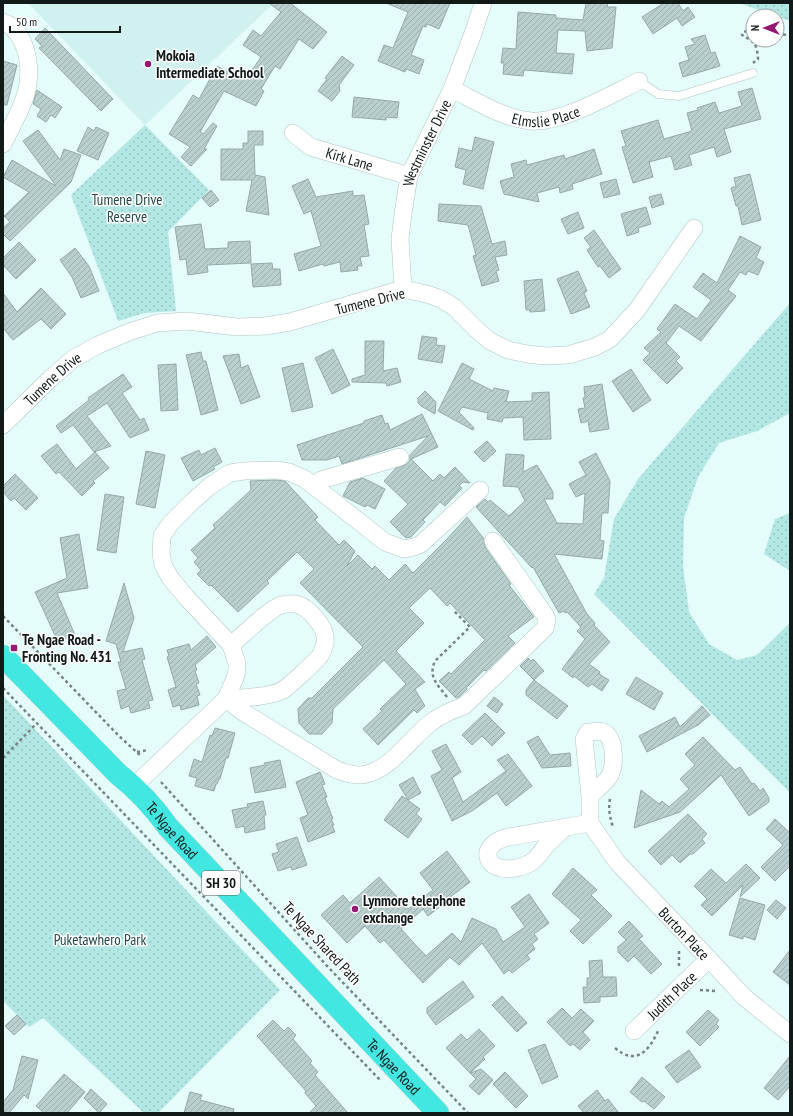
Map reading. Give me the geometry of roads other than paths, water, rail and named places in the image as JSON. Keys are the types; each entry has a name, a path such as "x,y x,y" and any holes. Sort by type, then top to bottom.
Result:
{"highway":[{"name":"Te Ngae Road","path":"3,656 118,774 133,787 161,817 168,827 438,1113"}],"street":[{"name":"Westminster Drive","path":"403,289 400,239 409,176 452,89 483,3"},
{"path":"3,22 11,25 20,36 25,48 28,65 28,84 21,106 3,144"},
{"name":"Elmslie Place","path":"452,89 506,115 531,121 553,119 588,106 639,81"},
{"name":"Kirk Lane","path":"293,133 311,147 409,176"},
{"name":"Tumene Drive","path":"3,425 50,379 74,359 98,345 129,332 157,323 187,321 237,327 265,326 290,322 403,289 427,294 441,299 454,307 490,341 508,350 546,356 568,355 595,347 610,339 637,310 694,228"},
{"path":"314,486 321,480 400,458"},
{"path":"133,787 226,700 237,671 237,663 231,645 171,579 163,565 160,553 162,536 170,524 210,486 230,473 260,470 289,472 305,479 385,542 404,548 414,547 421,544 480,490"},
{"path":"226,700 337,770 350,774 361,775 373,772 384,766 429,724 456,708 464,706 545,628 547,620 543,612 493,541"},
{"path":"226,700 270,695 283,690 318,657 326,641 325,632 320,623 303,607 296,604 287,604 273,608 231,645"},
{"path":"565,827 590,823 590,796"},
{"name":"Burton Place","path":"590,823 617,862 744,997 790,1034"},
{"name":"Judith Place","path":"634,1032 709,959"}],"lane":[{"path":"639,81 658,94 679,96 750,70"}],"place":[{"name":"Mokoia Intermediate School","path":"148,64"},
{"name":"Te Ngae Road - Fronting No. 431","path":"14,648"},
{"name":"Lynmore telephone exchange","path":"355,909"}],"park label":[{"name":"Tumene Drive Reserve","path":"127,208"},
{"name":"Puketawhero Park","path":"100,939"}]}
